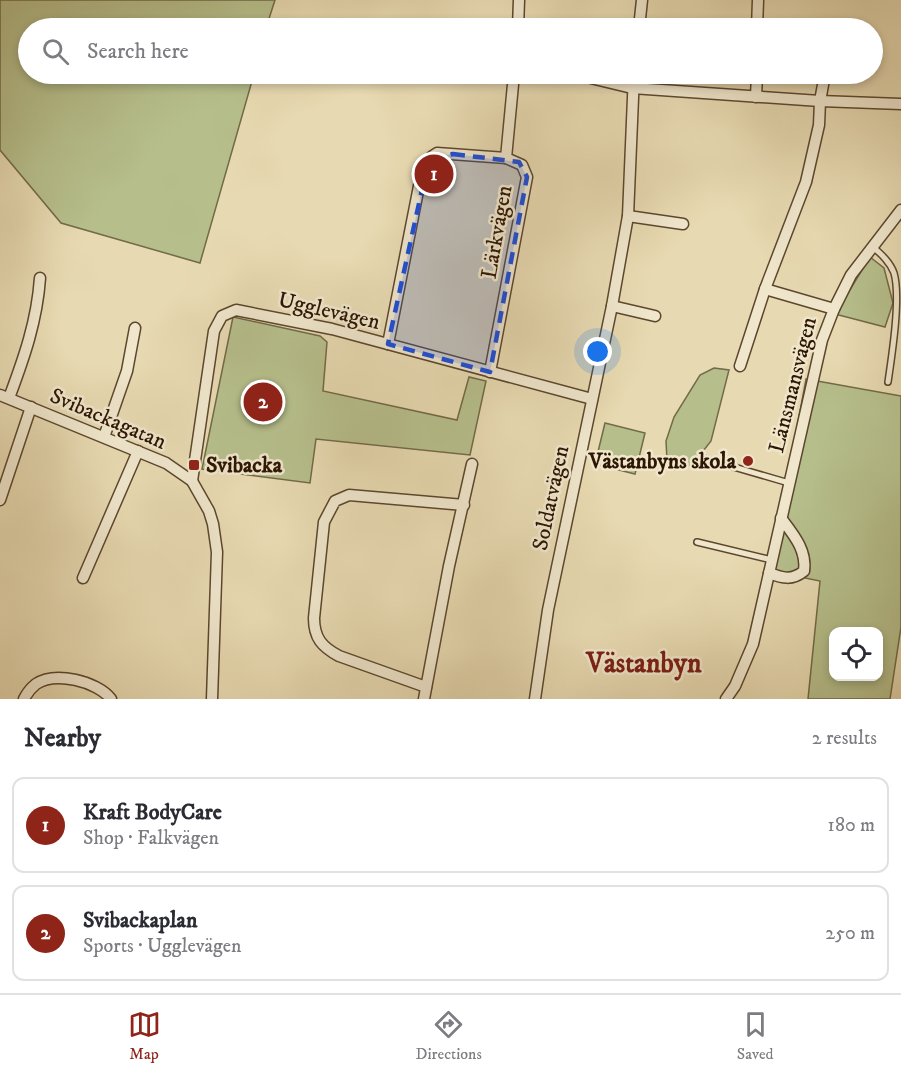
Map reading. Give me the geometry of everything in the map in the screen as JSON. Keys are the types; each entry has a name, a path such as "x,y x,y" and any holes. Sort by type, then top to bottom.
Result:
{"street":[{"path":"518,18 519,0"},
{"path":"640,18 642,0"},
{"path":"757,18 758,0"},
{"name":"Lärkvägen","path":"490,372 527,177 522,165 506,158 513,84"},
{"path":"615,84 632,88 820,101 901,104"},
{"name":"Soldatvägen","path":"535,699 548,610 612,306 628,216 633,84"},
{"path":"756,96 757,84"},
{"path":"740,366 765,289 806,182 819,125 823,84"},
{"path":"388,344 422,170 429,158 437,153 506,158"},
{"name":"Länsmansvägen","path":"726,699 735,686 753,644 817,356 834,309 851,275 901,210"},
{"path":"628,216 683,224"},
{"path":"4,396 28,347 38,305 40,278"},
{"path":"765,289 834,309"},
{"path":"612,306 655,316"},
{"name":"Ugglevägen","path":"192,482 214,331 222,316 236,310 332,329 592,399"},
{"path":"104,437 127,371 135,328"},
{"name":"Svibackagatan","path":"4,396 138,450 166,463 192,482 211,518 217,552 212,699"},
{"path":"0,500 31,408"},
{"path":"83,578 138,450"},
{"path":"424,699 449,566 472,464"},
{"path":"426,687 339,656 317,639 314,618 324,522 335,501 349,495 464,505"},
{"path":"770,573 791,579 804,571 805,560 801,547 781,518"},
{"path":"24,699 33,686 51,679 85,682 98,687 111,699"}],"lane":[{"path":"872,246 891,266 897,280 897,311 888,382"},
{"path":"703,458 789,483"},
{"path":"697,542 772,560"}],"highlighted area":[{"path":"453,154 519,162 527,177 490,372 388,344 429,158"}],"green space":[{"path":"0,0 275,0 269,18 18,18 18,84 251,84 200,263 61,223 0,150"},
{"path":"870,257 884,268 893,303 885,327 835,314"},
{"path":"233,317 320,336 327,342 323,391 457,420 469,377 486,381 470,455 316,439 310,483 202,469"},
{"path":"714,368 729,370 711,441 693,464 675,470 667,460 666,441 674,417 700,375"},
{"path":"806,379 901,396 901,627 890,699 808,699 820,581 766,570 787,481"},
{"path":"605,423 645,433 635,474 595,464"}],"place":[{"name":"Kraft BodyCare","path":"434,174"},
{"name":"Svibackaplan","path":"263,402"},
{"name":"Västanbyns skola","path":"748,461"},
{"name":"Svibacka","path":"194,465"}],"district":[{"name":"Västanbyn","path":"644,663"}]}
